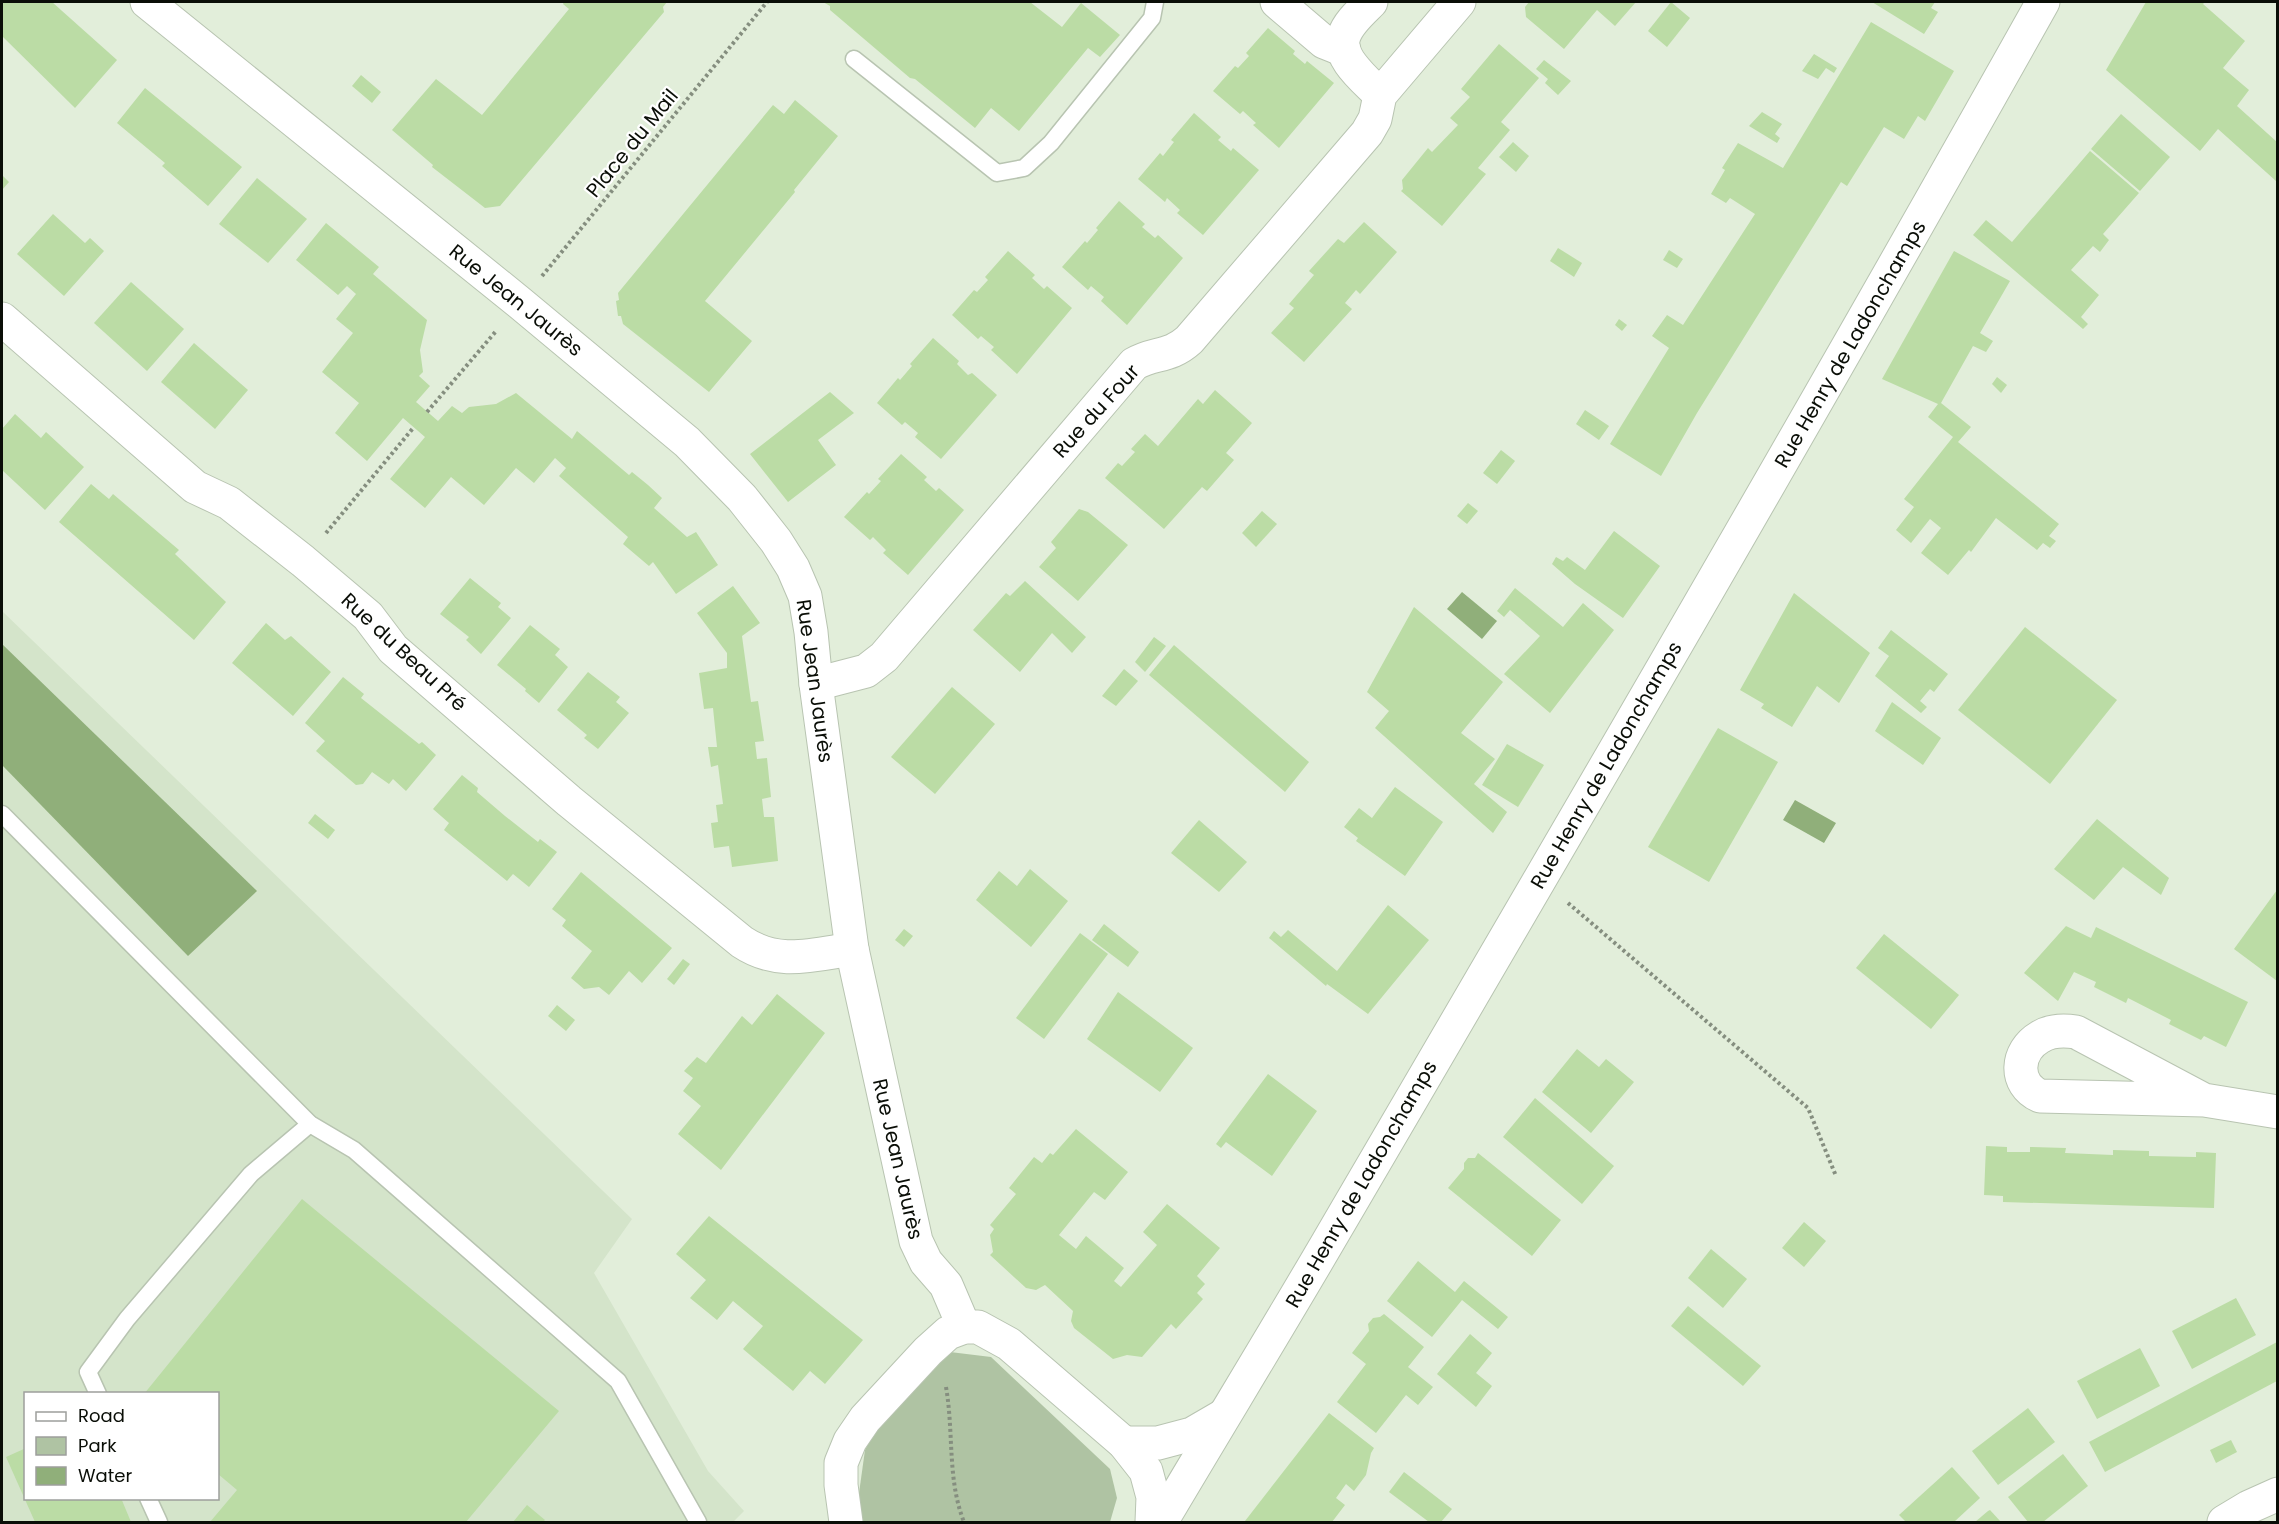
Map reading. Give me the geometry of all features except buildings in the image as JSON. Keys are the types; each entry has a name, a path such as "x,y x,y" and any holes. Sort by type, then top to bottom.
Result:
{"street":[{"path":"1277,2 1324,42 1344,50"},
{"path":"1371,2 1344,34 1344,50 1353,66 1380,95"},
{"name":"Rue du Four","path":"816,684 866,671 884,657 1134,364 1142,359 1176,351 1189,340 1367,133 1375,119 1380,95 1459,2"},
{"name":"Rue Henry de Ladonchamps","path":"1161,1522 1300,1290 1537,884 1873,304 2043,2"},
{"name":"Rue Jean Jaurès","path":"164,7 687,442 742,498 769,532 793,568 805,596 811,632 852,949 916,1241 926,1262 946,1285 964,1327"},
{"name":"Rue du Beau Pré","path":"2,319 195,488 229,503 303,561 368,616 393,649 569,801 742,942 772,957 791,958 852,949"},
{"path":"2204,1100 2076,1032 2062,1030 2038,1038 2027,1049 2020,1066 2022,1079 2029,1091 2040,1096 2204,1100 2277,1112"},
{"path":"843,1522 842,1463 850,1441 865,1419 928,1351 948,1333 964,1327 978,1327 1009,1344 1124,1443 1146,1471 1153,1497 1152,1522"},
{"path":"1124,1443 1158,1443 1192,1434 1223,1416"},
{"path":"2224,1522 2277,1494"}],"lane":[{"path":"854,59 997,173 1024,168 1051,143 1152,18 1155,2"},
{"path":"2,814 310,1124 354,1150 618,1381 698,1522"},
{"path":"97,1392 88,1372 127,1319 252,1174 310,1124"},
{"path":"149,1500 159,1522"}],"path":[{"name":"Place du Mail","path":"427,411 520,303 766,2"},
{"path":"303,561 414,427"},
{"path":"1537,884 1575,908 1808,1108 1836,1176"},
{"path":"928,1351 940,1367 945,1381 951,1430 954,1489 964,1522"}],"shaded area":[{"path":"2,611 632,1219 594,1273 708,1471 744,1511 733,1522 2,1522"}],"green space":[{"path":"950,1352 991,1357 1110,1469 1117,1498 1110,1522 855,1522 865,1450 884,1413"}],"water":[{"path":"1462,592 1497,621 1482,639 1447,609"},
{"path":"2,644 257,891 188,956 2,765"},
{"path":"1795,800 1836,823 1824,843 1783,820"}]}
